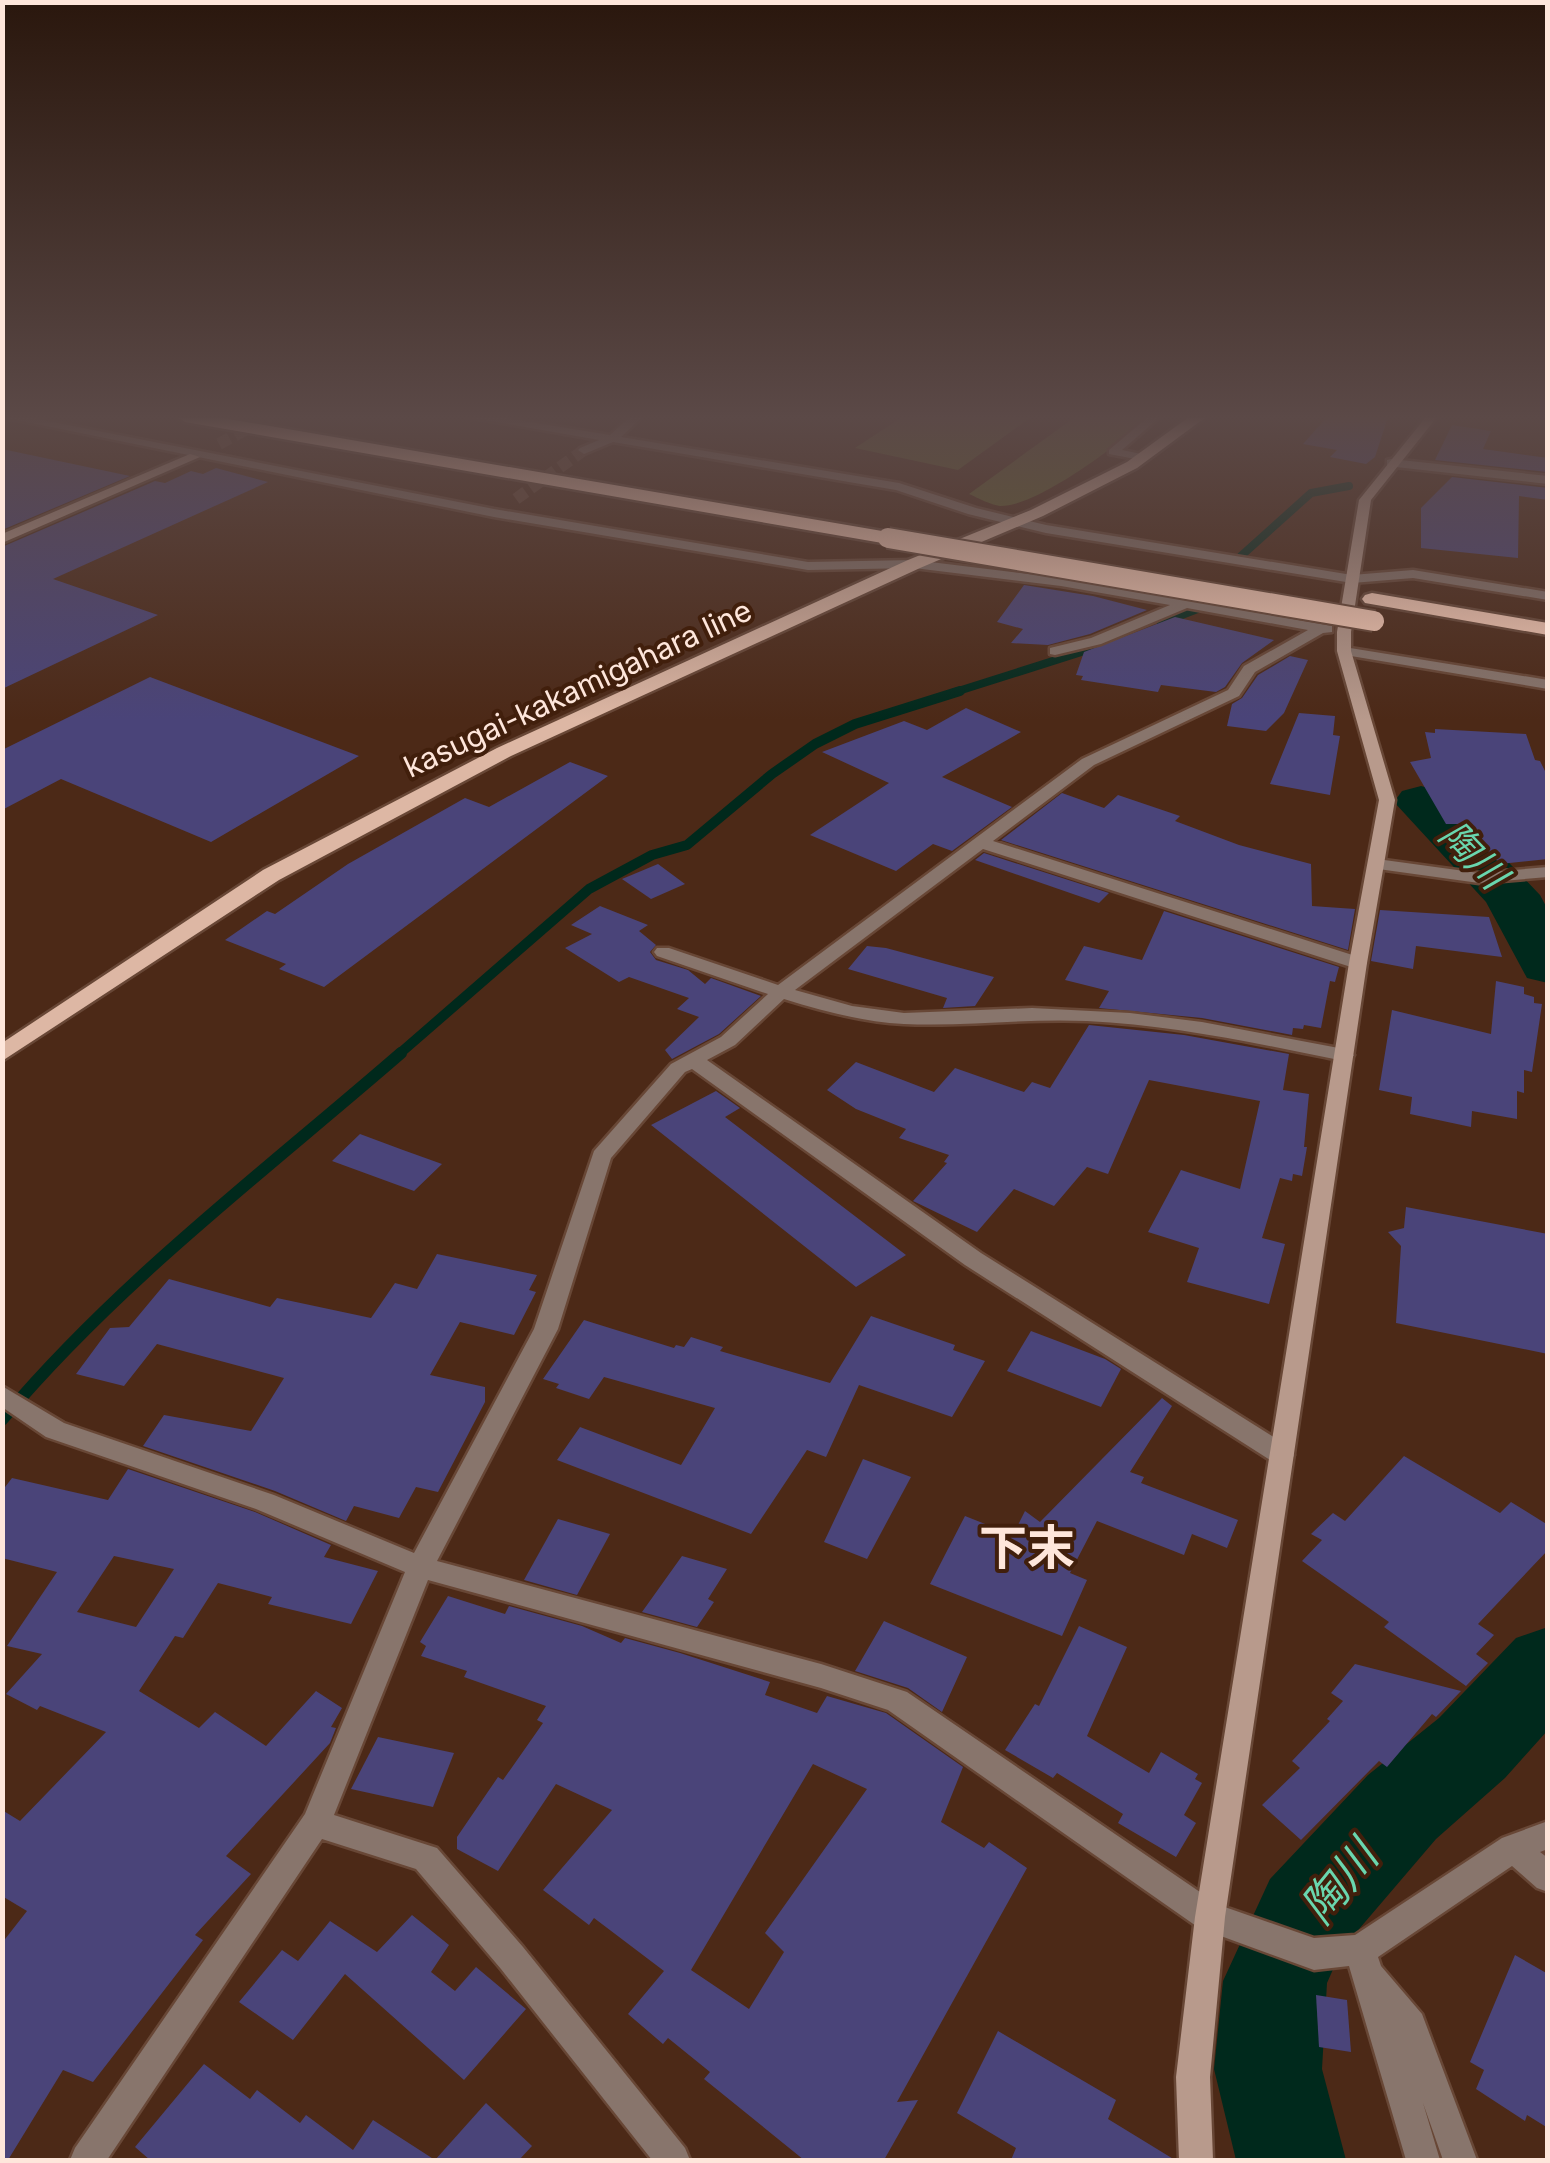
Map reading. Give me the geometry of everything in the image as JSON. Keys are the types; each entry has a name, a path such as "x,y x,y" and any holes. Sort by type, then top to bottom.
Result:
{"highway":[{"path":"770,518 1373,610 1548,629"},
{"path":"875,518 1373,610 1548,651"}],"main road":[{"name":"kasugai-kakamigahara line","path":"2,1054 272,875 504,752 914,564 1024,518"}],"street":[{"path":"2,539 51,518"},
{"path":"523,518 808,566 914,564 1061,582 1188,604 1548,686"},
{"path":"998,518 1352,580 1413,574 1548,596"},
{"path":"1196,2160 1193,2077 1210,1917 1358,963 1387,800 1336,637 1352,580 1361,518"},
{"path":"1055,651 1096,641 1188,604"},
{"path":"87,2160 316,1823 420,1567 546,1329 601,1156 678,1068 728,1042 784,990 1088,762 1234,693 1249,669 1336,637"},
{"path":"983,843 1358,963"},
{"path":"1377,864 1479,878 1548,872"},
{"path":"663,952 852,1012 909,1020 1055,1014 1123,1018 1198,1026 1344,1055"},
{"path":"693,1060 973,1259 1282,1455"},
{"path":"2,1395 55,1430 265,1502 420,1567 897,1701 1210,1917 1270,1942 1314,1954 1363,1960 1513,1848 1548,1835"},
{"path":"316,1823 426,1858 512,1958 673,2160"},
{"path":"1513,1848 1548,1878"},
{"path":"1363,1960 1423,2160"},
{"path":"1363,1960 1411,2025 1460,2160"}],"building":[{"path":"2,518 31,518 2,530"},
{"path":"69,518 188,518 53,579 158,615 2,689 2,547"},
{"path":"1421,518 1519,518 1518,558 1421,548"},
{"path":"1024,585 1147,610 1090,634 1048,645 1011,643 1023,629 997,622"},
{"path":"1175,617 1274,640 1242,663 1225,687 1216,692 1161,685 1158,692 1081,680 1083,676 1076,675 1084,652"},
{"path":"1290,656 1308,660 1284,713 1266,731 1227,726 1232,704 1242,698 1258,675"},
{"path":"150,677 359,756 211,842 61,779 2,810 2,750"},
{"path":"966,708 1021,732 942,777 1012,807 952,851 933,844 896,871 810,835 889,783 822,752 904,721 927,730"},
{"path":"1299,713 1335,716 1333,735 1340,736 1330,795 1270,784"},
{"path":"1435,729 1526,734 1535,760 1540,761 1548,777 1548,859 1500,864 1463,824 1446,824 1410,762 1431,758 1425,732 1435,733"},
{"path":"570,762 608,776 324,987 279,969 286,964 225,940 267,911 275,914 348,864 465,798 489,807"},
{"path":"1062,793 1104,808 1118,795 1180,816 1175,821 1239,845 1311,864 1312,906 1355,909 1348,950 1001,840"},
{"path":"984,853 1109,893 1099,903 975,860"},
{"path":"658,864 685,884 651,899 622,879"},
{"path":"600,906 648,925 639,931 656,945 650,952 656,960 688,970 705,984 711,978 761,996 719,1034 672,1059 665,1050 699,1017 677,1009 689,998 629,977 619,982 565,948 592,934 571,925"},
{"path":"1380,910 1489,917 1502,957 1416,946 1413,969 1371,961"},
{"path":"1164,911 1339,967 1335,982 1330,981 1321,1028 1304,1025 1303,1029 1293,1028 1292,1035 1202,1018 1099,1008 1109,991 1065,980 1084,946 1142,960"},
{"path":"867,946 994,977 975,1006 943,1008 947,998 848,969"},
{"path":"1496,981 1524,987 1524,994 1534,997 1534,1003 1542,1004 1532,1072 1524,1070 1524,1093 1517,1091 1517,1119 1472,1111 1471,1127 1410,1114 1412,1097 1379,1090 1392,1010 1491,1034"},
{"path":"1089,1025 1184,1035 1289,1054 1283,1090 1309,1094 1307,1147 1302,1176 1293,1174 1292,1181 1280,1178 1262,1238 1285,1244 1269,1304 1187,1282 1199,1248 1148,1232 1181,1170 1240,1189 1260,1101 1149,1080 1108,1174 1087,1167 1054,1206 1014,1189 977,1232 913,1201 947,1163 944,1162 949,1155 899,1138 906,1129 856,1109 827,1090 856,1062 934,1092 955,1068 1024,1092 1032,1082 1050,1088"},
{"path":"716,1091 740,1108 725,1117 906,1255 856,1287 651,1125"},
{"path":"360,1134 442,1164 414,1191 332,1161"},
{"path":"1406,1207 1548,1234 1548,1354 1396,1323 1401,1246 1388,1232 1404,1228"},
{"path":"437,1254 537,1275 529,1290 536,1292 514,1335 460,1322 430,1375 485,1387 485,1402 438,1492 416,1487 399,1518 354,1506 346,1521 275,1491 143,1446 164,1415 251,1431 284,1378 157,1344 124,1386 76,1374 110,1328 129,1327 169,1279 270,1307 277,1298 371,1318 395,1283 417,1289"},
{"path":"871,1316 955,1345 953,1350 985,1361 952,1417 859,1385 826,1457 807,1450 751,1534 557,1460 580,1427 681,1465 715,1408 604,1377 589,1399 556,1388 559,1384 543,1379 584,1320 674,1348 684,1347 691,1337 723,1347 720,1351 830,1383"},
{"path":"1031,1331 1121,1369 1101,1407 1007,1371"},
{"path":"1162,1398 1172,1406 1130,1472 1144,1477 1141,1483 1238,1520 1227,1548 1192,1534 1184,1555 1097,1521 1070,1573 1087,1580 1062,1636 930,1584 965,1516 1013,1535 1025,1511 1040,1522"},
{"path":"1404,1456 1500,1513 1511,1502 1548,1525 1548,1550 1478,1624 1494,1635 1476,1654 1488,1663 1466,1686 1384,1627 1389,1622 1302,1561 1322,1540 1311,1534 1333,1513 1345,1521"},
{"path":"863,1459 911,1477 867,1559 824,1542"},
{"path":"128,1469 255,1512 331,1545 324,1557 378,1571 351,1624 268,1604 272,1597 218,1583 183,1638 175,1636 139,1691 199,1728 215,1712 266,1746 316,1691 342,1708 331,1727 336,1728 330,1743 226,1856 251,1874 195,1935 203,1940 93,2082 63,2070 8,2160 2,2160 2,1943 27,1911 2,1896 2,1810 20,1821 106,1732 40,1706 37,1710 6,1694 42,1654 7,1646 57,1572 2,1558 2,1491 12,1478 108,1500","holes":["114,1556 174,1569 136,1627 77,1612"]},
{"path":"558,1519 610,1534 577,1595 524,1580"},
{"path":"682,1556 727,1569 708,1599 714,1602 697,1627 642,1612"},
{"path":"448,1596 505,1614 509,1606 582,1626 621,1643 625,1638 770,1682 765,1695 817,1713 827,1696 886,1713 963,1767 941,1822 984,1848 989,1842 1027,1868 897,2102 918,2100 884,2160 804,2160 704,2079 710,2072 668,2038 663,2044 628,2014 664,1971 594,1918 589,1925 543,1890 612,1810 556,1784 498,1871 457,1849 457,1837 498,1777 503,1780 543,1723 537,1720 546,1706 464,1677 467,1671 421,1656 426,1646 420,1642","holes":["813,1764 867,1789 765,1933 784,1952 749,2009 691,1970"]},
{"path":"884,1621 967,1657 942,1712 908,1688 855,1671"},
{"path":"1079,1626 1127,1647 1087,1736 1149,1773 1161,1752 1198,1774 1195,1779 1202,1783 1184,1815 1196,1823 1176,1857 1118,1823 1123,1814 1057,1773 1053,1778 1005,1750 1035,1704 1039,1706"},
{"path":"1355,1664 1461,1691 1436,1717 1432,1714 1387,1767 1379,1761 1301,1840 1262,1805 1300,1768 1292,1761 1330,1721 1327,1719 1343,1701 1331,1693"},
{"path":"378,1737 454,1753 433,1807 351,1789"},
{"path":"412,1915 449,1945 431,1972 455,1991 476,1967 526,2009 464,2080 345,1974 293,2040 239,2002 282,1950 298,1961 330,1921 377,1952"},
{"path":"1515,1955 1548,1974 1548,2128 1527,2115 1525,2121 1476,2089 1484,2070 1470,2062"},
{"path":"1316,1995 1347,2000 1351,2052 1319,2047"},
{"path":"998,2031 1116,2100 1108,2119 1175,2160 1011,2160 1016,2148 957,2113"},
{"path":"204,2064 250,2099 257,2090 300,2123 306,2115 353,2150 373,2120 435,2160 150,2160 135,2147"},
{"path":"486,2103 532,2146 519,2160 435,2160"}],"waterway":[{"path":"1241,556 1283,518"},
{"path":"1161,623 1208,605"},
{"path":"952,693 1116,641"},
{"path":"398,1055 589,889 652,855 687,845 772,774 815,744 855,724 960,691"},
{"name":"陶川","path":"1421,802 1511,895 1548,965"},
{"path":"2,1420 47,1369 144,1274 401,1053"},
{"name":"陶川","path":"1291,2160 1268,2069 1275,1981 1306,1914 1402,1807 1472,1748 1548,1666"}],"district":[{"name":"下末","path":"1027,1548"}]}
